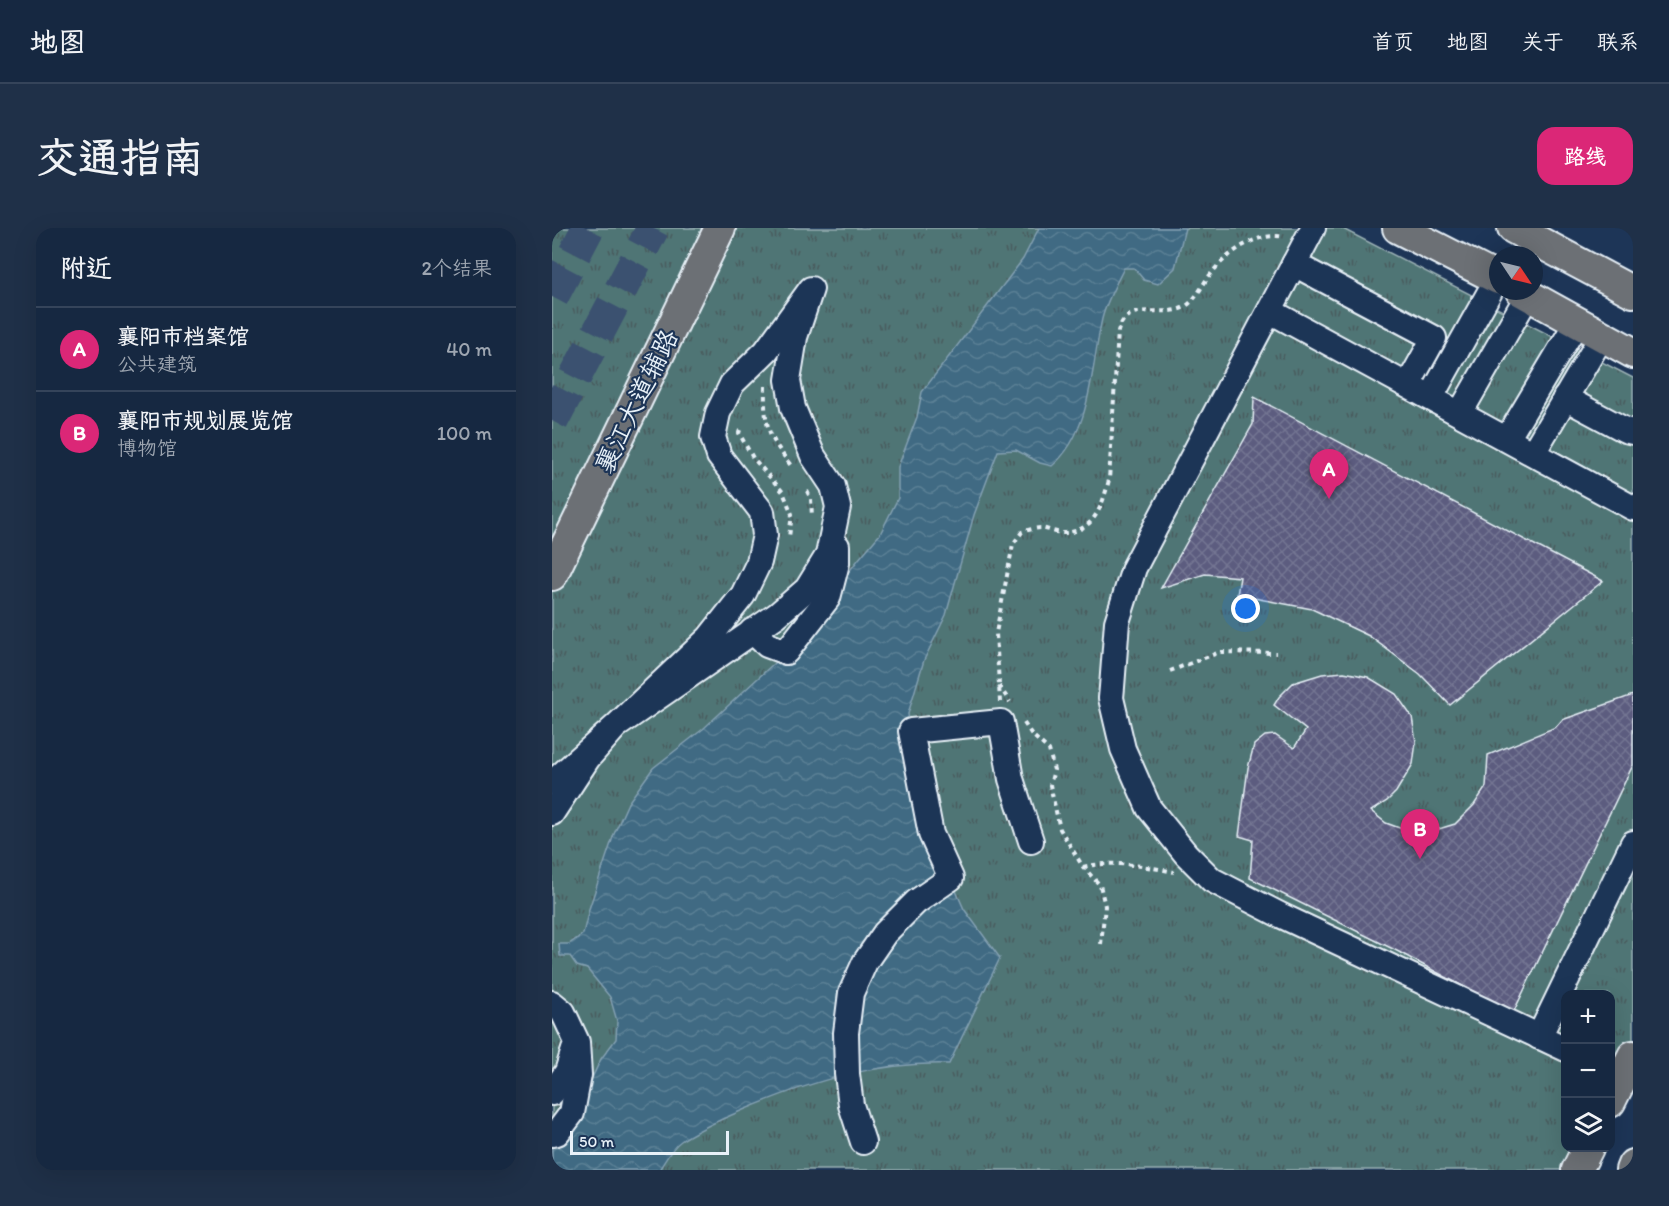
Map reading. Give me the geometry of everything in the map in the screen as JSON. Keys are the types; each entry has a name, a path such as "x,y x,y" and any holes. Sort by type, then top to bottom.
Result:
{"main road":[{"name":"襄江大道辅路","path":"552,575 720,228"},
{"path":"1398,228 1489,275"},
{"path":"1513,228 1633,292"},
{"path":"1536,300 1633,352"},
{"path":"1577,1170 1586,1152"},
{"path":"1631,1170 1633,1165"}],"street":[{"path":"1309,235 1134,568 1117,622 1111,698 1123,749 1149,807 1186,854 1212,880 1290,920 1561,1047"},
{"path":"1294,264 1434,338 1408,385"},
{"path":"552,783 709,638 743,595 759,562 765,536 762,512 719,456 713,437 718,412 732,384 766,351 811,289 795,337 788,380 793,408 813,456 833,486 838,507 837,564 828,597 786,652 767,645 752,631"},
{"path":"1431,397 1501,300"},
{"path":"1460,413 1505,300"},
{"path":"1269,310 1633,508"},
{"path":"1533,453 1565,398 1589,329"},
{"path":"1507,439 1589,329"},
{"path":"1565,398 1633,432"},
{"path":"552,813 588,758 616,726 777,615 807,589 828,555 838,507"},
{"path":"863,1142 851,1106 847,1074 846,1033 851,993 865,962 885,933 916,902 951,878 931,834 911,731 1011,714 1011,779 1031,841"},
{"path":"1539,1037 1626,876 1633,843"},
{"path":"552,1003 563,1012 577,1042 579,1075 572,1113 557,1133 552,1134"},
{"path":"552,1093 567,1072 577,1042"}],"path":[{"path":"1101,944 1105,906 1100,885 1083,867 1060,829 1050,785 1054,770 1049,750 1011,714 999,685 996,633 1013,544 1022,532 1038,528 1063,533 1079,529 1094,521 1109,480 1118,331 1121,320 1131,313 1178,310 1192,302 1210,274 1229,254 1254,240 1309,235"},
{"path":"765,384 764,407 767,427 775,445 798,475"},
{"path":"803,482 811,499 812,520"},
{"path":"1170,671 1220,652 1276,653"},
{"path":"999,685 1011,714"},
{"path":"1083,867 1100,863 1145,867 1212,880"}],"green space":[{"path":"552,228 1341,228 1633,378 1633,1060 1615,1097 1615,990 1561,990 1561,1152 1587,1152 1578,1170 552,1170"}],"water":[{"path":"1039,228 1185,228 1175,268 1158,284 1144,280 1134,268 1124,268 1104,313 1088,398 1082,417 1065,452 1052,466 1040,463 1016,450 998,451 974,515 946,615 924,660 908,714 931,834 964,909 1000,958 949,1064 894,1066 869,1070 843,1075 794,1090 743,1110 688,1136 669,1154 659,1170 552,1170 552,1141 581,1101 601,1059 616,1039 617,1021 610,997 587,969 577,966 570,956 560,956 559,944 569,944 583,934 614,834 628,803 653,768 703,729 786,652 880,534 898,498 898,467 917,417 922,392 1023,259"}],"building":[{"path":"1254,397 1603,581 1450,705 1420,674 1369,636 1312,609 1237,595 1240,577 1205,574 1161,588 1253,424"},
{"path":"1344,672 1368,677 1396,694 1412,717 1416,742 1413,764 1396,792 1371,811 1386,823 1405,830 1429,832 1455,824 1474,805 1486,787 1488,755 1556,727 1562,720 1633,695 1633,765 1513,1013 1397,951 1250,878 1253,840 1239,836 1248,768 1254,745 1265,736 1275,735 1294,748 1306,730 1274,705 1279,697 1293,683 1322,674"}],"tunnel":[{"path":"552,297 588,228"},
{"path":"552,421 653,228"}],"place":[{"name":"襄阳市档案馆","path":"1329,499"},
{"name":"襄阳市规划展览馆","path":"1420,859"}]}
